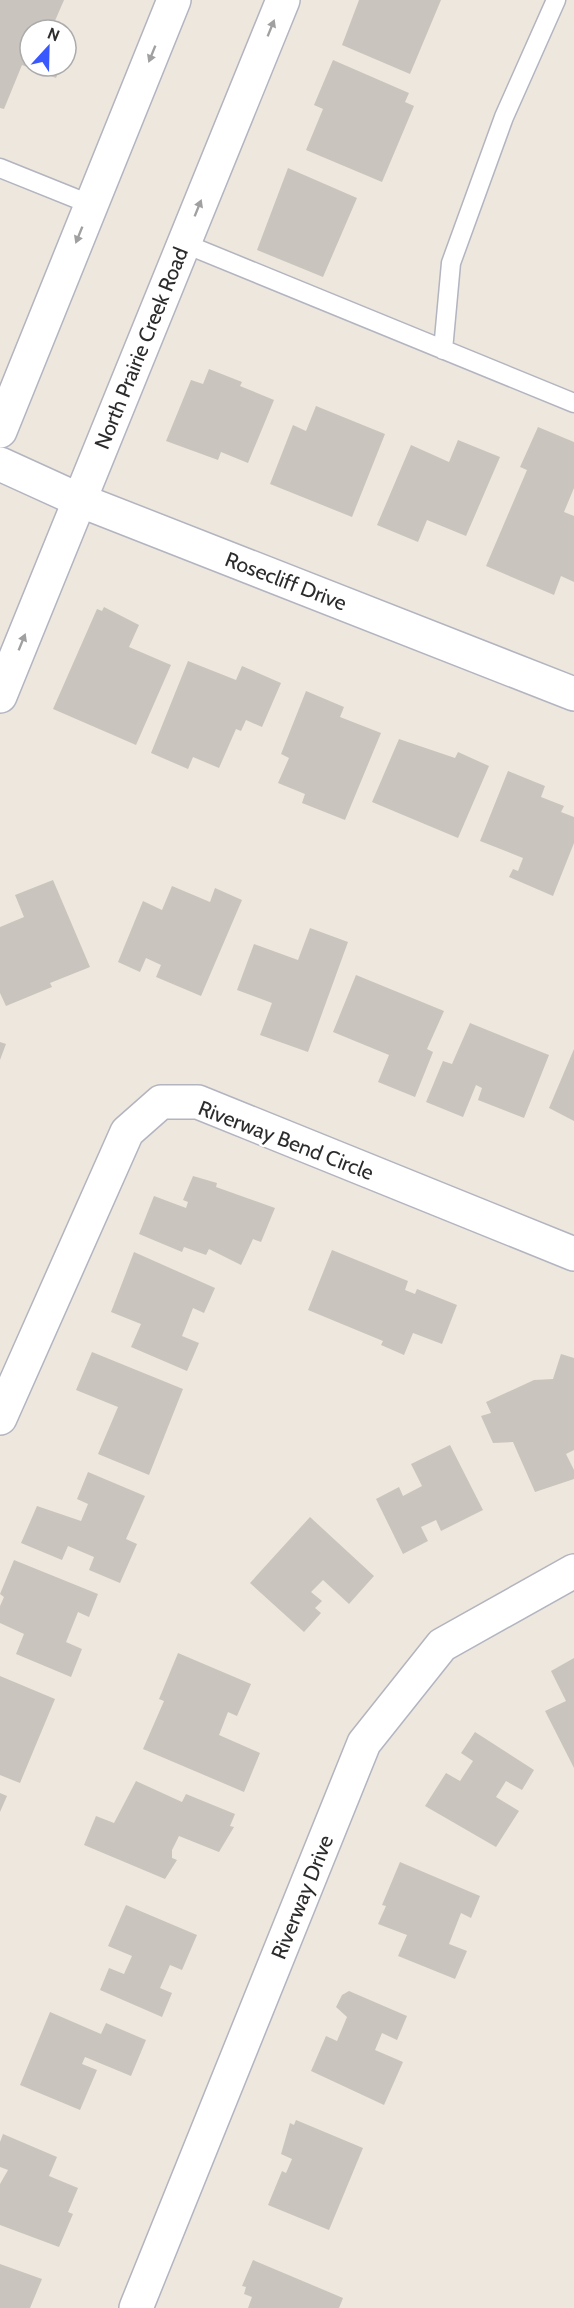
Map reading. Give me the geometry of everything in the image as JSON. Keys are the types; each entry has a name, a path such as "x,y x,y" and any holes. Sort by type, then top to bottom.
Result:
{"street":[{"path":"0,431 174,0"},
{"name":"North Prairie Creek Road","path":"0,696 283,0"},
{"name":"Rosecliff Drive","path":"0,464 79,500 574,694"},
{"name":"Riverway Bend Circle","path":"0,1418 128,1132 161,1102 198,1102 574,1254"},
{"name":"Riverway Drive","path":"136,2308 364,1743 442,1645 574,1572"}],"lane":[{"path":"443,350 451,263 504,117 556,0"},
{"path":"0,168 92,205"},
{"path":"183,243 574,403"}],"building":[{"path":"0,0 64,0 56,18 18,18 18,75 4,109 0,108"},
{"path":"359,0 441,0 410,74 342,45"},
{"path":"333,60 409,93 405,102 414,106 382,182 306,150 323,109 314,105"},
{"path":"288,168 357,198 323,277 257,250"},
{"path":"209,369 242,382 240,386 274,400 248,463 221,452 218,460 166,441 191,380 203,384"},
{"path":"316,406 385,434 352,517 270,484 293,425 306,431"},
{"path":"538,427 574,442 574,488 564,512 574,516 574,582 561,576 554,595 486,566 527,470 520,467"},
{"path":"458,440 500,457 466,536 427,520 418,542 377,525 411,445 449,462"},
{"path":"104,607 139,625 129,647 171,665 136,745 53,709 97,609 102,611"},
{"path":"188,661 236,680 242,666 281,683 262,727 246,720 241,731 236,729 219,768 193,757 188,769 151,753"},
{"path":"306,691 344,707 340,717 381,733 345,820 302,803 305,794 278,783 289,758 281,754"},
{"path":"399,739 455,758 458,752 489,766 458,838 372,802"},
{"path":"508,771 545,786 541,797 564,806 561,812 574,817 574,843 553,896 509,877 513,869 518,871 523,858 480,841"},
{"path":"53,880 90,967 50,983 52,987 6,1006 0,993 0,927 24,917 15,895"},
{"path":"172,886 210,902 215,888 242,900 201,996 156,977 161,965 146,958 140,972 118,962 143,901 162,910"},
{"path":"310,928 348,942 308,1052 260,1035 272,1003 237,990 254,944 298,960"},
{"path":"356,975 444,1011 427,1049 433,1052 415,1097 378,1082 389,1055 333,1032"},
{"path":"470,1023 549,1055 524,1118 478,1100 482,1088 476,1085 463,1117 426,1102 443,1061 452,1064"},
{"path":"0,1042 6,1044 0,1060"},
{"path":"574,1049 574,1121 549,1108"},
{"path":"193,1176 217,1183 216,1187 275,1208 261,1242 253,1239 241,1265 209,1249 206,1255 184,1247 182,1252 139,1234 154,1196 186,1208 188,1202 183,1200"},
{"path":"332,1250 408,1281 405,1290 415,1294 417,1289 457,1305 442,1344 413,1333 404,1355 381,1345 383,1341 308,1310"},
{"path":"134,1252 215,1288 204,1313 193,1308 182,1336 199,1343 187,1371 131,1347 141,1324 111,1312"},
{"path":"92,1352 183,1389 149,1475 98,1454 118,1407 76,1390"},
{"path":"561,1354 574,1358 574,1450 566,1454 574,1470 574,1479 535,1492 513,1442 493,1443 481,1416 491,1413 486,1402 534,1380 553,1379"},
{"path":"450,1445 483,1510 441,1531 436,1520 421,1527 428,1541 403,1554 376,1499 399,1487 403,1496 422,1486 411,1464"},
{"path":"88,1472 145,1496 126,1539 137,1544 120,1583 89,1570 94,1557 68,1546 62,1560 21,1543 37,1506 81,1521 88,1504 77,1499"},
{"path":"310,1517 374,1576 349,1604 323,1580 311,1592 322,1601 315,1608 321,1613 304,1632 250,1583"},
{"path":"14,1560 98,1594 89,1617 78,1612 66,1642 82,1649 71,1677 16,1654 24,1634 0,1623 0,1606 4,1597 0,1594"},
{"path":"178,1653 251,1684 237,1716 228,1712 219,1735 260,1753 244,1792 143,1749 164,1701 159,1699"},
{"path":"574,1658 574,1768 545,1711 566,1701 551,1671"},
{"path":"0,1676 55,1699 20,1783 0,1775"},
{"path":"475,1732 534,1770 522,1790 506,1781 496,1797 519,1811 496,1847 425,1806 446,1773 460,1781 473,1761 461,1753"},
{"path":"136,1781 182,1802 186,1794 235,1814 230,1826 234,1827 219,1852 179,1836 172,1850 172,1858 177,1860 165,1879 84,1845 96,1816 114,1823"},
{"path":"0,1793 7,1796 0,1812"},
{"path":"400,1862 480,1896 471,1918 461,1913 449,1944 467,1951 455,1979 398,1956 407,1935 378,1924 386,1906 382,1905"},
{"path":"126,1905 197,1935 182,1970 170,1965 160,1988 172,1993 162,2017 100,1990 109,1968 124,1974 132,1956 108,1946"},
{"path":"349,1991 407,2016 397,2040 382,2033 375,2050 403,2062 384,2105 311,2071 326,2036 337,2041 347,2017 336,2007 342,1995"},
{"path":"50,2012 101,2034 106,2023 146,2040 131,2076 85,2057 82,2064 97,2070 80,2110 20,2085"},
{"path":"296,2120 363,2148 329,2230 268,2205 282,2171 286,2173 292,2159 281,2154 290,2123 294,2125"},
{"path":"3,2134 57,2157 49,2176 78,2188 68,2212 73,2214 59,2247 0,2225 0,2184 8,2170 0,2167 0,2142"},
{"path":"253,2260 343,2298 339,2308 248,2308 252,2297 244,2294 246,2287 242,2286"},
{"path":"0,2264 42,2279 30,2308 0,2308"}]}
